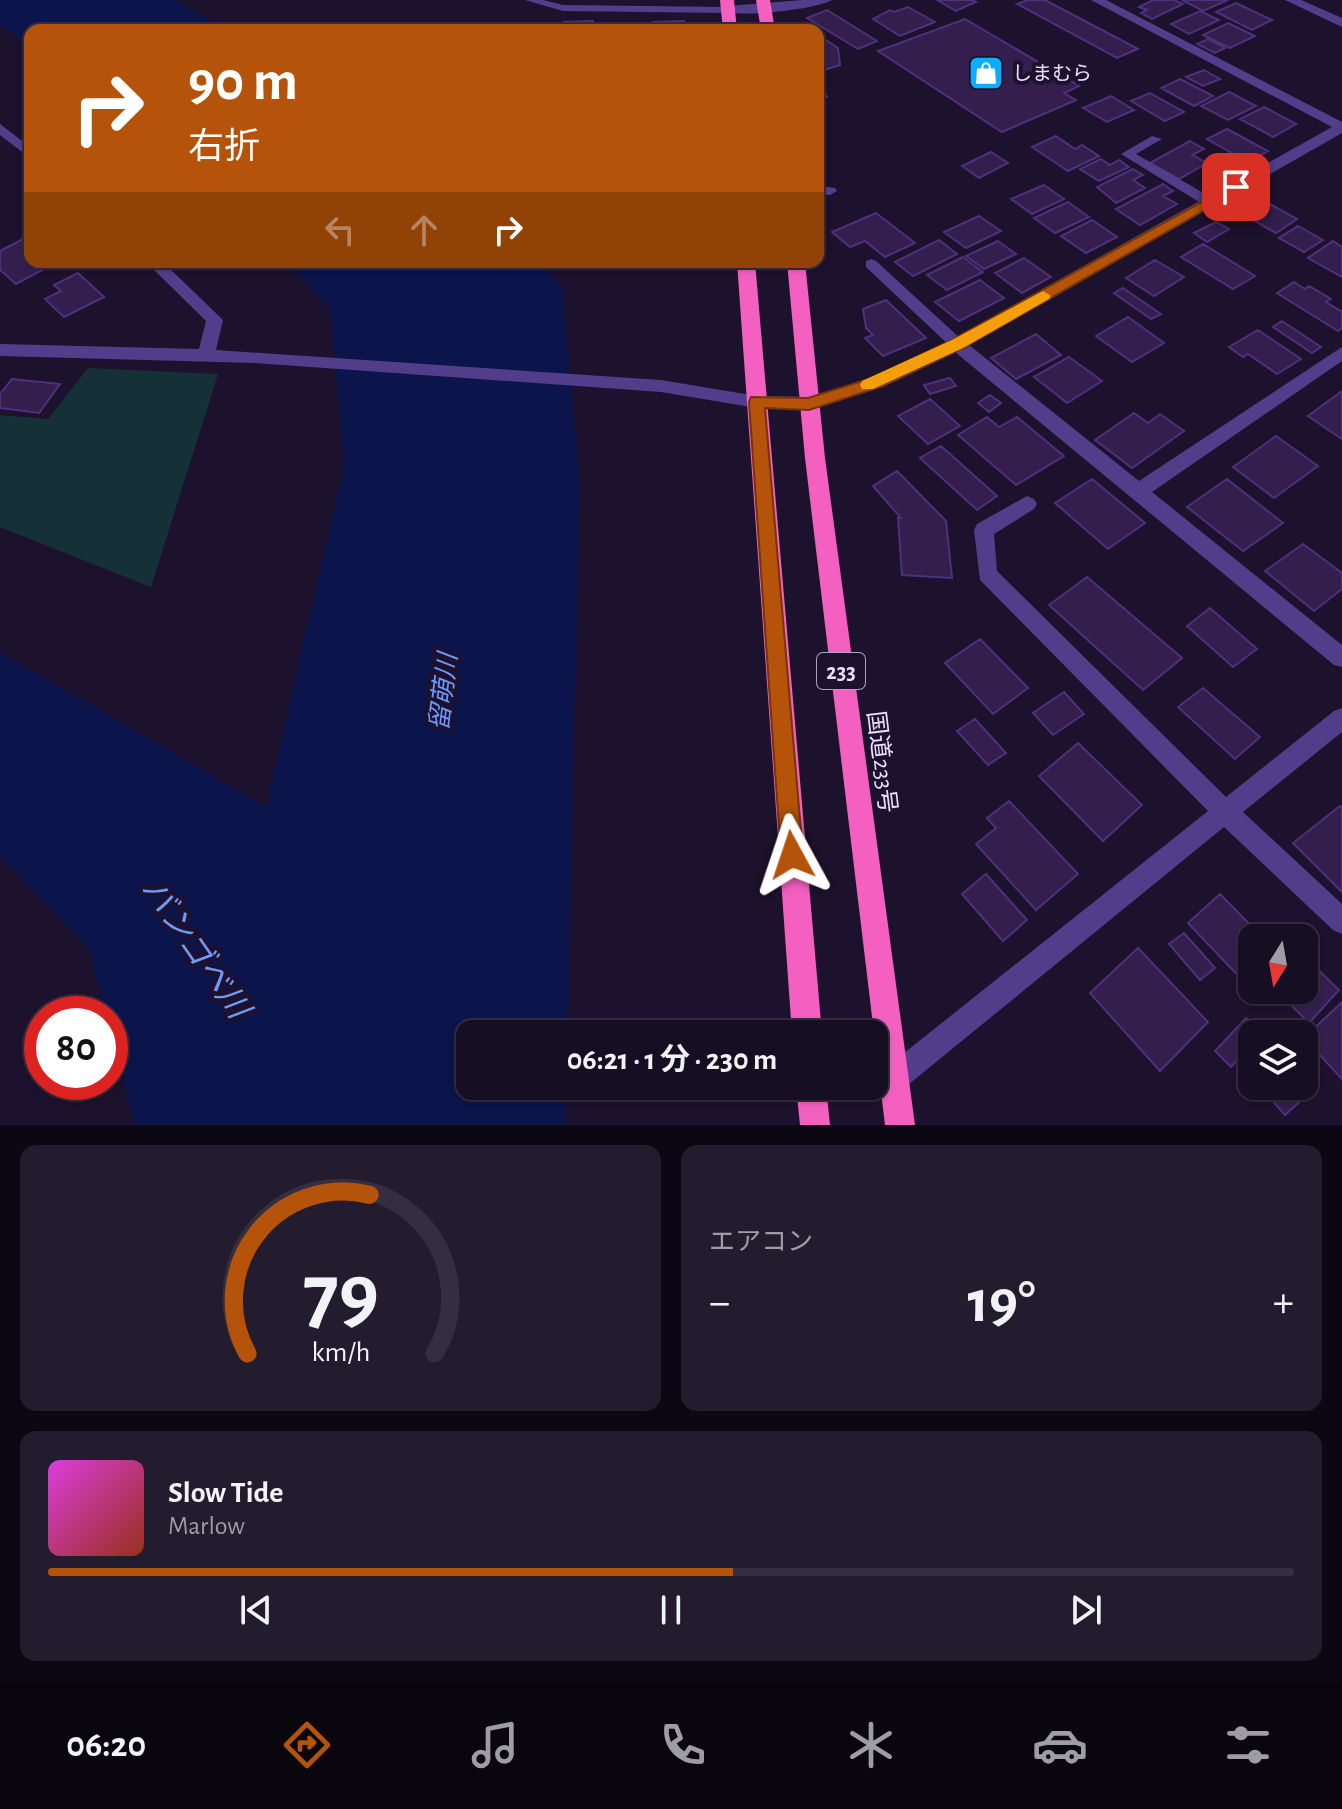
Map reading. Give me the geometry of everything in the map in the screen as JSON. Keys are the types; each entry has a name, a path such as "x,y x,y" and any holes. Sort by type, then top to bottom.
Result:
{"highway":[{"path":"764,4 767,24"},
{"path":"746,268 806,1020"},
{"name":"国道233号","path":"797,268 877,1020"},
{"name":"国道233号","path":"888,1093 900,1125"},
{"path":"812,1100 815,1125"}],"street":[{"path":"728,5 826,0"},
{"path":"1097,0 1342,127"},
{"path":"1291,0 1342,23"},
{"path":"0,350 255,357 661,386 757,402 809,404 878,382 957,344 1342,127"},
{"path":"0,128 24,149"},
{"path":"160,268 215,320 206,357"},
{"path":"957,344 1342,658"},
{"path":"1139,491 1342,353"},
{"path":"1027,504 984,530 987,574 1225,812 1342,921"},
{"path":"888,1075 1342,718"}],"lane":[{"path":"530,0 563,8 728,5"},
{"path":"1156,139 1127,154 1209,202"},
{"path":"871,264 957,344"}],"green space":[{"path":"88,368 218,374 151,587 0,527 0,415 48,419"}],"water":[{"path":"0,0 175,0 216,24 24,24 24,42 0,25"},
{"path":"293,268 545,268 562,287 580,483 567,1020 456,1020 456,1100 566,1100 565,1125 135,1125 128,1098 128,996 101,996 89,948 0,856 0,652 266,807 344,465 330,309"}],"building":[{"path":"937,0 972,0 976,2 956,11"},
{"path":"1028,0 1045,0 1138,49 1117,58 1017,4"},
{"path":"1153,0 1174,0 1183,4 1152,19 1141,13 1147,10 1139,7"},
{"path":"1182,0 1228,0 1203,11"},
{"path":"1236,3 1272,20 1252,30 1216,12"},
{"path":"908,7 935,22 900,36 873,19 890,10 894,12"},
{"path":"827,10 877,41 858,49 824,28 824,24 807,18"},
{"path":"1200,11 1219,20 1189,34 1171,24"},
{"path":"965,19 1079,86 1064,93 1076,100 1002,132 878,51"},
{"path":"593,21 593,24 564,24"},
{"path":"684,21 684,24 653,24"},
{"path":"1228,23 1255,36 1230,48 1203,35"},
{"path":"824,39 838,48 840,65 824,70"},
{"path":"1208,39 1225,48 1215,53 1197,44"},
{"path":"1204,70 1220,79 1203,86 1186,77"},
{"path":"1180,79 1213,96 1194,106 1161,88"},
{"path":"1229,92 1256,106 1228,120 1201,106"},
{"path":"1150,93 1184,112 1165,121 1131,101"},
{"path":"1111,96 1134,110 1107,122 1083,108"},
{"path":"1264,107 1296,124 1273,137 1240,119"},
{"path":"1227,129 1268,151 1248,162 1207,139"},
{"path":"1056,136 1075,149 1082,145 1099,156 1068,171 1032,147"},
{"path":"1190,141 1204,149 1192,155 1207,163 1179,179 1150,163"},
{"path":"991,152 1008,163 979,178 962,166"},
{"path":"1101,159 1110,165 1119,160 1129,167 1099,181 1080,169"},
{"path":"1133,169 1143,175 1133,180 1145,188 1116,203 1097,187"},
{"path":"1163,184 1173,191 1163,196 1177,204 1140,225 1116,209"},
{"path":"1044,185 1064,199 1032,214 1011,199"},
{"path":"1261,199 1297,219 1276,233 1239,212"},
{"path":"1068,202 1089,217 1055,233 1034,218"},
{"path":"876,213 915,243 885,257 865,241 850,247 832,232"},
{"path":"979,216 1001,231 966,248 944,232"},
{"path":"1092,220 1117,237 1086,253 1061,236"},
{"path":"1216,222 1229,229 1207,242 1194,233"},
{"path":"1298,226 1323,240 1304,252 1279,238"},
{"path":"24,239 24,268 46,268 16,284 0,270 0,251"},
{"path":"939,240 957,254 913,276 895,262"},
{"path":"998,241 1016,254 984,269 966,256"},
{"path":"1333,241 1342,247 1342,277 1308,258"},
{"path":"1203,244 1255,276 1233,289 1181,257"},
{"path":"963,257 983,272 947,290 927,275"},
{"path":"1024,258 1051,277 1022,293 995,273"},
{"path":"1155,260 1184,277 1154,296 1126,278"},
{"path":"78,273 104,297 64,317 45,299 61,291 54,285"},
{"path":"980,280 1004,298 959,321 935,302"},
{"path":"1294,282 1305,289 1309,286 1331,299 1326,302 1342,312 1342,328 1338,331 1277,293"},
{"path":"1123,288 1161,314 1151,319 1114,293"},
{"path":"886,300 926,338 883,356 865,338 873,335 866,328 863,309"},
{"path":"1128,317 1164,343 1132,362 1096,336"},
{"path":"1282,321 1321,347 1312,353 1273,327"},
{"path":"1258,330 1301,359 1277,374 1248,354 1243,357 1229,347"},
{"path":"1036,334 1061,355 1016,379 991,358"},
{"path":"1069,357 1102,381 1067,403 1034,377"},
{"path":"950,378 956,386 930,394 924,385"},
{"path":"12,379 60,384 39,413 0,408 0,394"},
{"path":"1342,391 1342,439 1308,416"},
{"path":"990,395 1001,403 989,412 978,403"},
{"path":"930,399 960,426 928,444 898,416"},
{"path":"1134,413 1148,423 1160,414 1184,431 1132,468 1095,440"},
{"path":"987,417 999,427 1017,417 1064,456 1016,485 958,435"},
{"path":"1276,436 1318,466 1274,498 1233,467"},
{"path":"941,446 997,496 977,510 920,458"},
{"path":"897,471 946,521 952,578 902,575 898,518 901,518 873,486"},
{"path":"1092,479 1145,523 1108,549 1055,503"},
{"path":"1227,479 1283,523 1243,551 1187,507"},
{"path":"1303,544 1342,573 1342,589 1314,611 1265,571"},
{"path":"1087,577 1182,658 1143,690 1049,605"},
{"path":"1210,608 1257,649 1233,667 1187,626"},
{"path":"980,639 1028,688 993,714 945,663"},
{"path":"1203,688 1260,737 1235,759 1178,707"},
{"path":"1064,692 1084,714 1053,735 1033,713"},
{"path":"975,719 1006,753 988,765 957,731"},
{"path":"1078,743 1142,805 1103,841 1039,776"},
{"path":"1009,801 1078,874 1036,910 976,844 996,828 987,818"},
{"path":"1342,807 1342,892 1293,843"},
{"path":"986,874 1027,920 1003,941 962,894"},
{"path":"1220,894 1249,924 1238,924 1238,976 1188,923"},
{"path":"1184,933 1215,968 1200,980 1169,944"},
{"path":"1138,948 1208,1022 1160,1071 1090,993"},
{"path":"1318,970 1339,990 1312,1020 1306,1020 1290,1004 1318,1004"},
{"path":"1342,1002 1342,1079 1318,1053 1318,1025"},
{"path":"1238,1027 1238,1059 1231,1067 1215,1051"},
{"path":"1272,1100 1302,1100 1285,1115"}],"slow traffic":[{"path":"868,385 957,344 1043,296"}],"place":[{"name":"しまむら","path":"986,73"}],"route":[{"path":"792,855 757,402 809,404 878,382 957,344 1236,187"}],"water label":[{"name":"留萌川","path":"443,692"},
{"name":"バンゴベ川","path":"196,948"}]}
